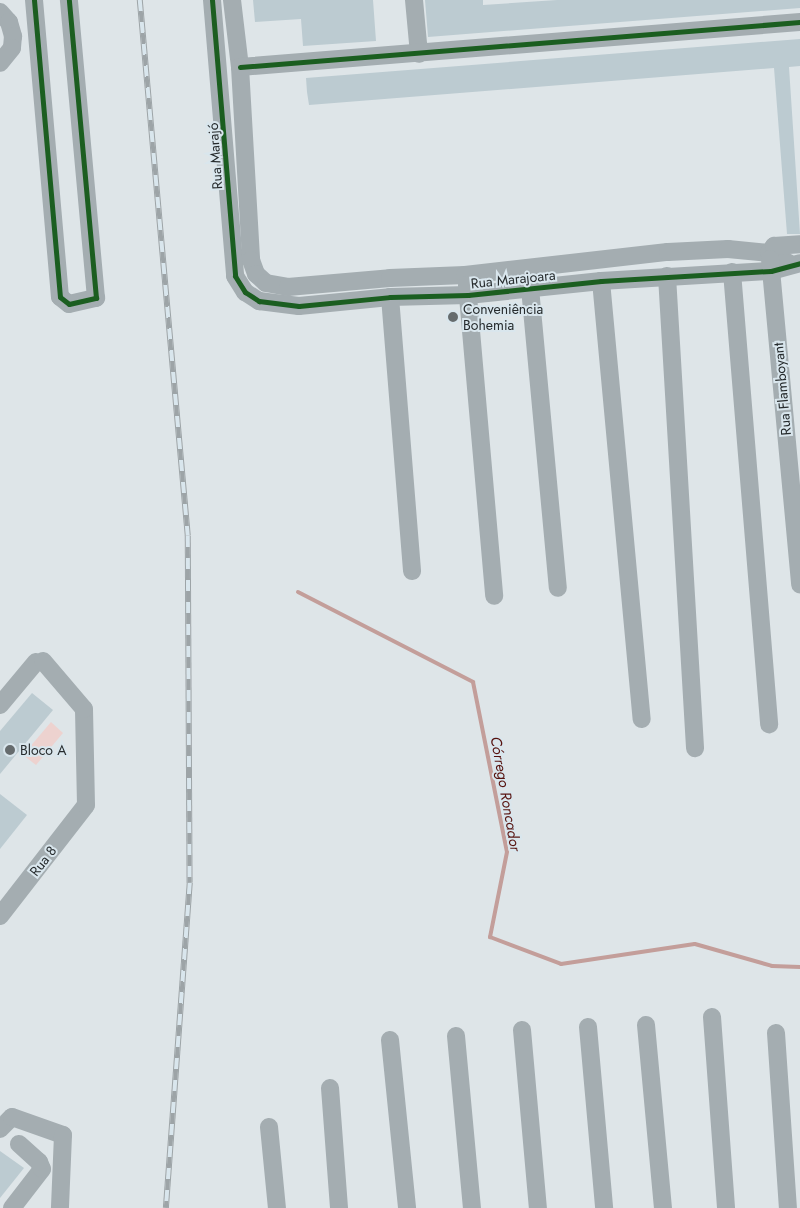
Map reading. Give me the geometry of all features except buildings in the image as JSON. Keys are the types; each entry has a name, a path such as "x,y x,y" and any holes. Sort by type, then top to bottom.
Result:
{"street":[{"path":"34,0 60,297 69,304 96,298 69,0"},
{"path":"414,0 419,54"},
{"path":"212,4 232,3 240,67 251,260 256,274 266,283 259,301"},
{"name":"Rua Marajó","path":"212,4 235,276 245,292 259,301"},
{"path":"0,12 9,22 13,43 0,63"},
{"path":"240,67 800,22"},
{"path":"795,263 770,262 774,246 800,244"},
{"name":"Rua Marajoara","path":"266,283 288,287 390,278 465,275 668,252 728,249 770,262"},
{"name":"Rua Marajoara","path":"259,301 299,306 390,297 468,295 602,281 732,272 770,262"},
{"name":"Rua Flamboyant","path":"770,262 800,585"},
{"path":"732,272 768,724"},
{"path":"465,275 494,596"},
{"path":"668,276 695,748"},
{"path":"602,281 642,719"},
{"path":"530,288 558,588"},
{"path":"390,297 412,571"},
{"name":"Rua 8","path":"0,705 39,661 84,709 86,805 0,916"},
{"path":"712,1017 726,1208"},
{"path":"646,1025 663,1208"},
{"path":"588,1027 604,1208"},
{"path":"522,1030 538,1208"},
{"path":"776,1033 788,1208"},
{"path":"456,1036 472,1208"},
{"path":"390,1040 407,1208"},
{"path":"330,1088 339,1208"},
{"path":"0,1129 12,1117 63,1136 60,1208"},
{"path":"269,1127 277,1208"},
{"path":"12,1208 42,1169 39,1162 19,1144"}],"shaded area":[{"path":"51,722 63,733 36,765 23,755"}],"waterway":[{"name":"Córrego Roncador","path":"298,592 473,682 507,852 490,937 561,964 695,944 772,966 800,967"}],"railway":[{"path":"140,0 188,536 190,883 166,1208"}],"cycle path":[{"path":"34,0 60,297 69,304 96,298 69,0"},
{"path":"212,0 235,276 245,292 259,301 299,306 390,297 468,295 601,281 771,271 800,263"},
{"path":"240,67 800,22"}],"place":[{"name":"Conveniência Bohemia","path":"453,317"},
{"name":"Bloco A","path":"10,750"}]}
